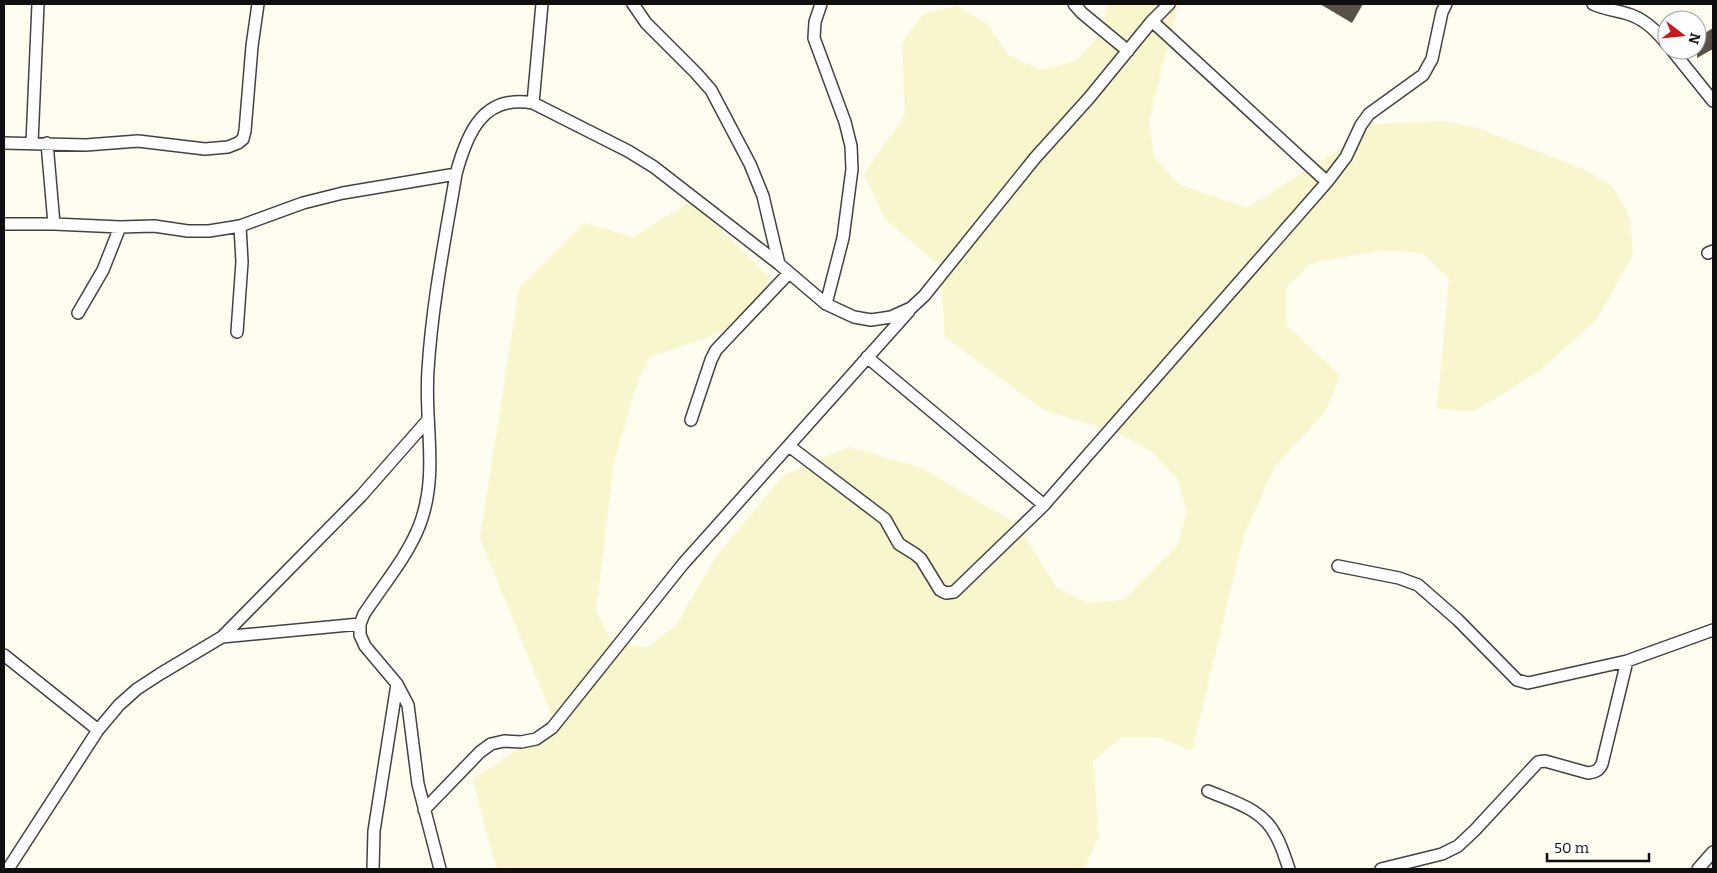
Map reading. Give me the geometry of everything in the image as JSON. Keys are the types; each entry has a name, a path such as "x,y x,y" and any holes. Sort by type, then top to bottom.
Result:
{"street":[{"path":"32,143 38,4"},
{"path":"4,143 86,144 138,141 205,149 228,147 238,143 243,139 245,132 252,46 258,4"},
{"path":"533,103 542,4"},
{"path":"633,4 646,23 711,90 750,164 763,196 779,264"},
{"path":"821,4 815,22 814,38 845,122 851,146 852,169 843,238 826,304"},
{"path":"1074,4 1082,13 1128,51"},
{"path":"424,810 480,752 491,744 504,741 521,742 536,739 552,728 683,564 911,308 924,296 1035,158 1089,98 1152,21 1169,4"},
{"path":"788,446 885,519 899,544 921,560 940,590 946,593 954,592 1044,505 1327,182 1346,157 1361,125 1370,114 1423,75 1432,59 1446,4"},
{"path":"1593,4 1601,8 1631,15 1644,21 1657,32"},
{"path":"1152,21 1327,182"},
{"path":"1680,60 1713,101"},
{"path":"440,869 424,810 414,760 408,705 397,684 365,646 360,635 360,624 364,614 410,544 420,523 428,497 431,471 431,445 427,421 429,361 437,292 456,174 470,134 483,115 501,103 520,100 533,103 628,151 654,167 779,264 826,304 854,317 871,320 890,317 911,308"},
{"path":"47,143 54,224"},
{"path":"4,224 154,226 209,232 240,226 303,203 343,193 456,174"},
{"path":"237,332 242,262 240,226"},
{"path":"78,313 103,270 120,227"},
{"path":"691,420 716,350 789,273"},
{"path":"867,357 1044,505"},
{"path":"8,869 98,730 119,705 138,689 183,659 222,637 360,496 427,421"},
{"path":"1338,566 1408,580 1418,586 1458,620 1517,680 1522,682 1528,683 1627,661 1713,630"},
{"path":"222,637 360,624"},
{"path":"4,655 98,730"},
{"path":"1381,869 1442,854 1458,846 1476,830 1538,762 1542,761 1588,773 1600,769 1627,661"},
{"path":"373,869 374,831 397,684"},
{"path":"1208,792 1251,809 1262,816 1276,835 1289,869"},
{"path":"1698,869 1713,852"}],"shaded area":[{"path":"1107,4 1181,4 1177,9 1149,120 1154,157 1178,184 1247,208 1353,141 1361,125 1442,121 1477,128 1580,168 1612,186 1630,218 1633,255 1596,320 1538,372 1474,411 1437,409 1449,279 1423,253 1385,250 1311,263 1286,288 1286,325 1340,375 1326,410 1275,466 1244,534 1192,751 1158,737 1122,737 1093,761 1099,835 1084,869 497,869 472,779 552,728 554,720 480,538 519,288 584,223 633,237 692,201 770,278 759,312 711,336 648,358 634,393 614,463 596,611 613,644 648,647 676,625 715,558 784,475 849,447 921,468 1017,524 1056,587 1088,603 1124,600 1177,546 1187,512 1177,478 1151,451 1115,432 1044,410 945,337 940,266 885,219 864,174 905,115 902,43 923,14 957,6 988,25 1008,55 1041,70 1076,61 1101,34"}],"building":[{"path":"1320,4 1363,4 1352,23"},
{"path":"1713,28 1713,49 1707,52 1707,32"}]}
